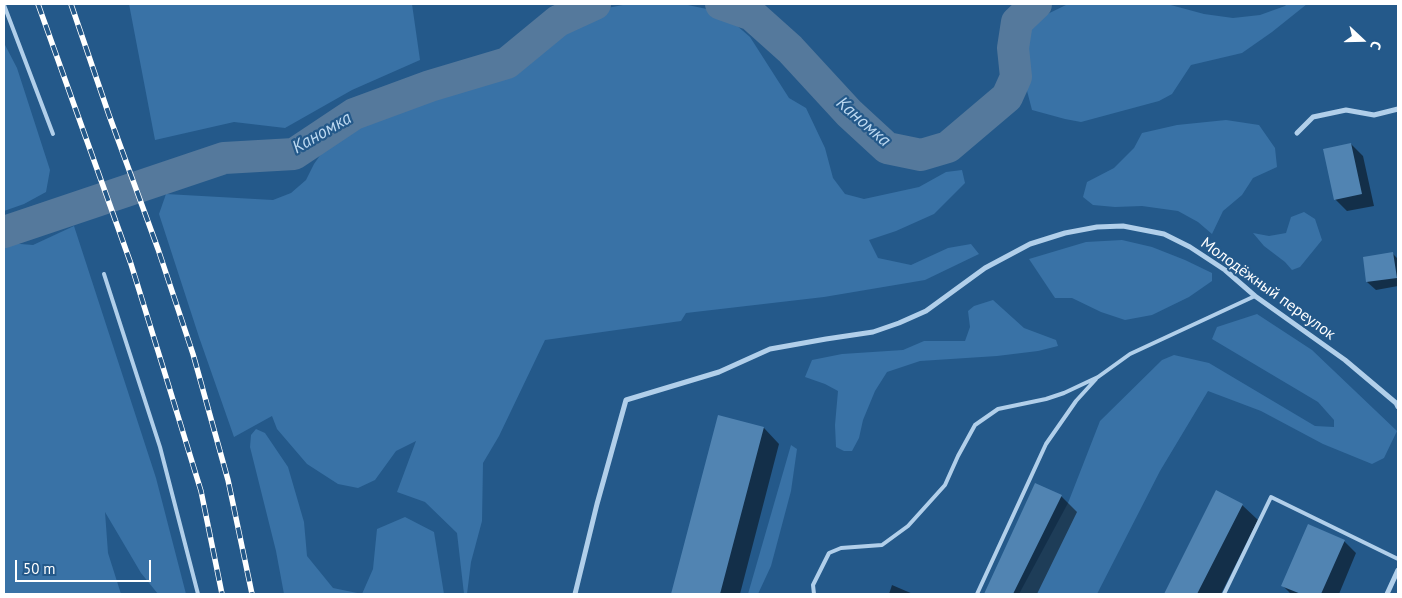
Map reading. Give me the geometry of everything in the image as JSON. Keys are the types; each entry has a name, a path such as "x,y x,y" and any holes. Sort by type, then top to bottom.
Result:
{"street":[{"path":"1297,133 1313,117 1346,110 1374,116 1398,109"},
{"name":"Молодёжный переулок","path":"575,594 597,504 626,400 719,372 770,349 873,332 899,323 926,311 985,268 1030,244 1064,233 1097,227 1123,226 1164,234 1190,247 1218,265 1255,296 1345,360 1396,403 1398,407"},
{"path":"1387,594 1398,570"}],"lane":[{"path":"4,5 53,134"},
{"path":"104,274 160,447 198,594"},
{"path":"814,594 813,585 829,553 841,548 882,545 908,526 945,486 958,456 975,426 998,409 1064,393 1098,377 1130,354 1255,296"},
{"path":"977,594 1046,444 1076,401 1098,377"},
{"path":"1224,594 1271,497 1398,560"}],"shaded area":[{"path":"129,4 412,4 420,60 352,90 285,128 234,122 155,140"},
{"path":"628,4 683,4 721,12 750,37 789,98 806,108 825,148 833,178 845,194 864,199 919,187 946,172 962,170 965,183 934,214 896,231 869,240 878,258 911,265 948,248 971,244 979,254 925,280 824,297 686,313 681,321 545,340 499,436 483,463 482,521 471,562 467,594 464,594 457,533 425,502 397,492 416,441 396,451 375,480 358,488 338,484 307,464 277,429 272,416 234,437 159,214 166,194 273,200 291,193 306,180 314,164 335,134 368,114 519,64 531,56 566,20 586,12"},
{"path":"1068,4 1167,4 1204,14 1233,18 1260,15 1287,4 1307,4 1242,53 1191,65 1172,94 1159,101 1081,122 1032,110 1016,58 1029,23"},
{"path":"4,43 17,68 50,170 46,192 24,204 4,211"},
{"path":"1226,120 1259,125 1275,148 1277,167 1253,178 1242,195 1223,211 1212,234 1198,222 1178,211 1142,206 1115,207 1093,205 1083,197 1087,182 1114,168 1134,148 1142,133 1177,125"},
{"path":"1304,212 1315,219 1322,240 1300,267 1292,270 1285,262 1264,246 1253,233 1269,236 1286,233 1291,217"},
{"path":"74,226 156,478 186,594 158,594 141,573 105,512 108,553 121,594 4,594 4,243 33,245"},
{"path":"1122,240 1152,247 1185,260 1212,273 1212,281 1189,297 1152,315 1125,320 1101,312 1072,298 1055,298 1029,259 1086,242"},
{"path":"993,300 1024,328 1056,340 1058,346 1038,351 997,356 920,361 887,372 875,391 863,420 859,438 852,451 844,451 836,447 835,425 838,391 805,377 812,360 842,354 903,350 924,341 965,341 970,327 968,311 974,306"},
{"path":"1257,314 1312,350 1397,431 1384,458 1372,464 1323,444 1261,411 1208,391 1160,471 1097,594 1019,594 1068,503 1100,421 1162,360 1174,355 1209,363 1315,426 1334,427 1334,420 1318,402 1212,339 1217,327"},
{"path":"256,429 265,433 288,467 304,522 307,556 333,588 362,594 284,594 276,551 250,447 251,435"},
{"path":"791,445 797,449 791,491 771,566 758,594 748,594"},
{"path":"405,517 434,532 444,594 362,594 373,569 377,529"}],"building":[{"path":"1351,143 1362,194 1334,200 1323,149"},
{"path":"1393,252 1397,278 1366,282 1363,257"},
{"path":"718,415 764,427 720,594 671,594"},
{"path":"1035,483 1062,495 1013,594 984,594"},
{"path":"1216,490 1243,504 1197,594 1164,594"},
{"path":"1308,524 1345,540 1321,594 1301,594 1281,586"}],"waterway":[{"name":"Каномка","path":"4,232 224,158 294,154 354,114 430,86 507,63 558,21 595,4"},
{"name":"Каномка","path":"721,4 752,15 790,49 849,113 887,148 921,155 948,147 1007,97 1016,77 1013,48 1017,22 1036,4"}],"railway":[{"path":"38,4 131,264 201,491 222,594"},
{"path":"71,4 158,249 193,354 228,480 252,594"}]}
